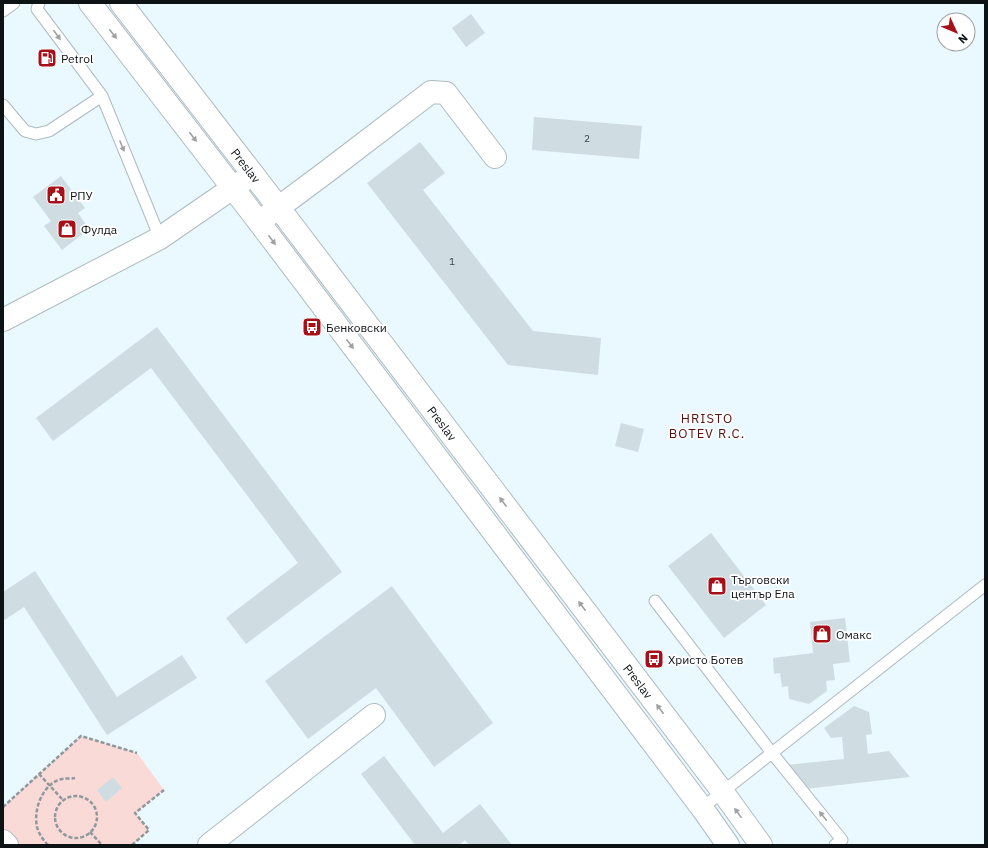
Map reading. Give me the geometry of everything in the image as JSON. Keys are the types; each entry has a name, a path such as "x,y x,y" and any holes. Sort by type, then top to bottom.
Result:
{"main road":[{"name":"Preslav","path":"90,3 232,189 259,222 702,808 728,845"},
{"name":"Preslav","path":"121,3 279,208 722,791 761,845"},
{"path":"259,222 431,92 446,93 495,157"},
{"path":"3,320 160,238 253,174"},
{"path":"209,845 374,715"},
{"path":"3,841 7,845"}],"lane":[{"path":"3,11 14,3"},
{"path":"38,3 37,9 102,96 160,238"},
{"path":"3,105 25,131 36,134 49,132 102,96"},
{"path":"702,808 985,585"},
{"path":"655,601 772,753 842,840 835,845"}],"path":[{"path":"3,807 81,736 137,753"},
{"path":"39,774 63,800"},
{"path":"48,845 42,838 37,827 36,813 40,799 49,786 61,779 75,778"},
{"path":"132,845 149,830 136,813 164,790"},
{"path":"69,796 83,797 94,806 96,820 94,827 90,832 77,838 64,835 59,830 54,818 58,805 63,800 69,796"},
{"path":"90,832 102,845"}],"shaded area":[{"path":"81,736 137,753 164,790 136,813 149,830 132,845 7,845 3,841 3,807"}],"building":[{"path":"471,14 485,33 466,47 452,28"},
{"path":"534,117 642,126 639,159 532,150"},
{"path":"420,142 445,173 423,190 533,331 601,338 598,375 508,365 367,183"},
{"path":"61,176 85,208 78,213 89,229 62,250 44,226 51,221 33,197"},
{"path":"157,327 342,572 246,644 226,618 298,563 151,368 53,441 36,418"},
{"path":"621,423 644,429 638,452 615,446"},
{"name":"Търговски център Ела","path":"711,533 766,605 724,638 668,566"},
{"path":"35,571 117,697 182,655 197,678 107,735 24,607 3,621 3,592"},
{"path":"392,586 493,723 434,767 376,688 308,739 265,681"},
{"path":"845,618 850,662 833,664 835,680 826,681 827,691 809,704 789,699 788,686 782,687 780,673 774,674 773,658 813,653 810,622"},
{"path":"854,706 869,712 872,734 866,735 868,754 889,751 910,777 805,789 786,765 844,759 842,737 831,738 824,728"},
{"path":"384,756 443,833 480,804 512,845 469,845 465,840 459,845 415,845 361,774"},
{"path":"113,777 122,788 106,802 97,790"}],"place":[{"name":"Petrol","path":"47,58"},
{"name":"РПУ","path":"56,195"},
{"name":"Фулда","path":"67,229"},
{"name":"Бенковски","path":"312,327"},
{"name":"Търговски център Ела","path":"717,586"},
{"name":"Омакс","path":"822,634"},
{"name":"Христо Ботев","path":"654,659"}],"district":[{"name":"HRISTO BOTEV R.C.","path":"707,426"}]}
